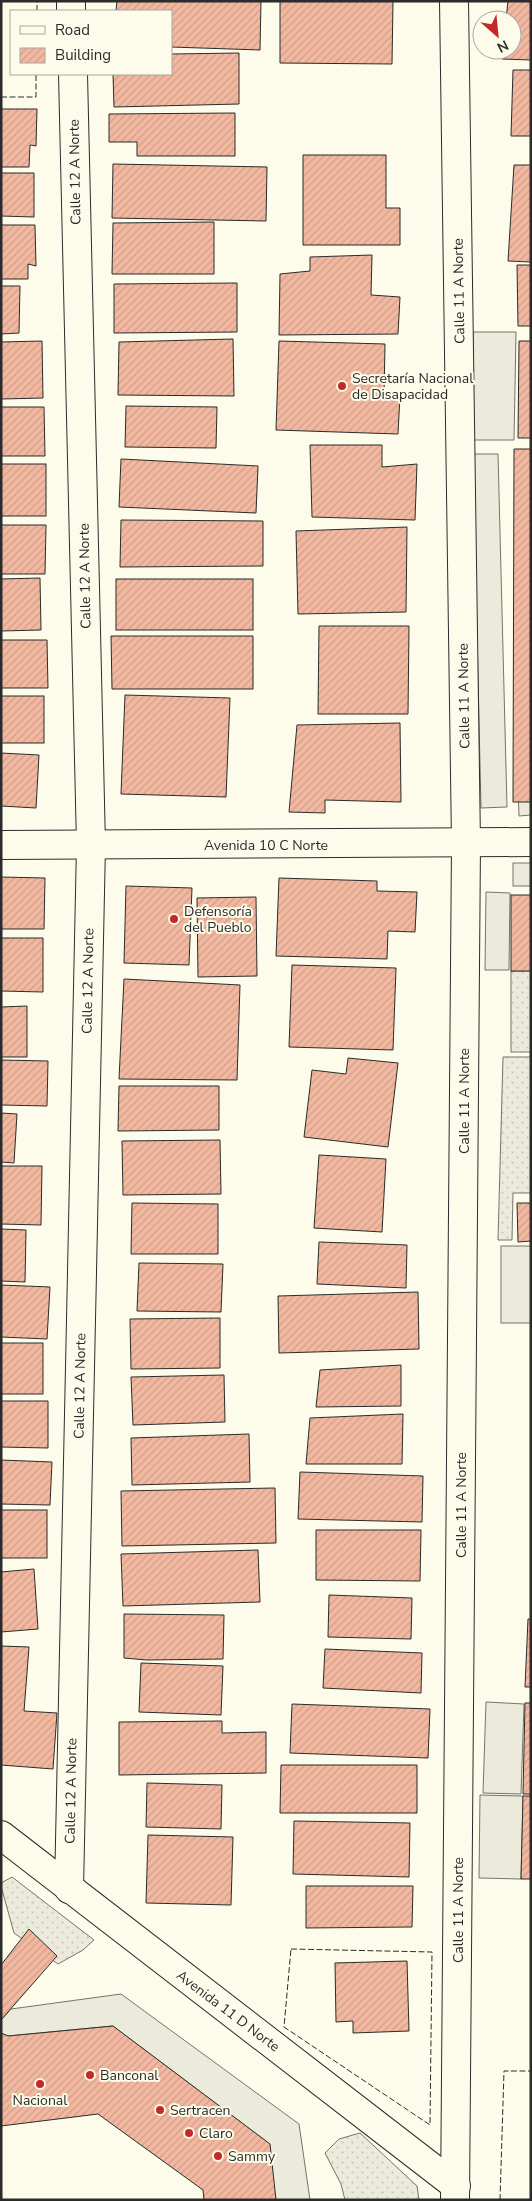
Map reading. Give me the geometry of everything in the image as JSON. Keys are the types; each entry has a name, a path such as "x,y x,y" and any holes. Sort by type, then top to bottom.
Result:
{"street":[{"name":"Calle 11 A Norte","path":"454,1 466,844 456,2193"},
{"name":"Calle 12 A Norte","path":"69,1889 91,845 73,75"},
{"name":"Avenida 10 C Norte","path":"1,845 466,844 531,842"},
{"name":"Avenida 11 D Norte","path":"1,1835 456,2193"}],"shaded area":[{"path":"473,332 516,332 514,440 472,440"},
{"path":"473,454 498,454 507,807 481,808"},
{"path":"531,787 531,815 519,816 518,788"},
{"path":"513,863 531,863 531,886 513,886"},
{"path":"486,892 510,893 509,970 485,970"},
{"path":"511,971 531,971 531,1052 511,1052"},
{"path":"503,1057 531,1057 531,1193 513,1193 512,1240 498,1240"},
{"path":"501,1246 531,1246 531,1323 501,1323"},
{"path":"486,1702 524,1704 521,1794 483,1793"},
{"path":"480,1795 523,1796 521,1879 479,1878"},
{"path":"12,1877 94,1940 83,1950 58,1964 14,1933 1,1886 1,1883"},
{"path":"121,1994 299,2124 310,2200 275,2200 267,2142 113,2026 8,2036 1,2033 1,2020 11,2009"},
{"path":"360,2133 417,2186 419,2200 345,2200 341,2184 325,2153 339,2139"}],"building":[{"path":"117,1 261,1 260,50 172,47 172,10 116,10"},
{"path":"280,1 393,1 392,64 280,63"},
{"path":"508,1 531,1 531,60 522,60 522,10 507,10"},
{"path":"239,53 239,104 114,107 113,75 172,75 172,54"},
{"path":"513,70 531,70 531,136 511,136"},
{"path":"1,109 37,109 36,146 30,145 29,167 1,167"},
{"path":"235,113 235,156 137,156 137,142 109,142 109,114"},
{"path":"303,155 386,155 386,208 400,208 400,245 303,245"},
{"path":"113,164 267,167 266,221 112,218"},
{"path":"514,165 531,165 531,262 508,261"},
{"path":"1,173 34,173 34,217 1,216"},
{"path":"214,222 214,274 112,274 113,223"},
{"path":"1,225 35,225 36,266 28,264 28,279 1,279"},
{"path":"372,255 371,295 400,297 398,334 279,335 280,274 310,271 310,257"},
{"path":"517,265 531,265 531,326 518,326"},
{"path":"237,283 237,332 114,333 114,284"},
{"path":"1,286 20,286 19,333 1,334"},
{"path":"233,339 234,396 118,395 119,342"},
{"path":"42,341 43,398 1,399 1,342"},
{"path":"279,341 385,344 384,395 400,395 398,434 276,430"},
{"path":"519,341 531,341 531,438 518,438"},
{"path":"126,406 217,407 216,448 125,447"},
{"path":"1,407 44,407 45,456 1,456"},
{"path":"310,445 382,445 382,467 417,464 415,520 312,517"},
{"path":"514,449 531,449 531,802 513,802"},
{"path":"121,459 258,466 256,513 119,507"},
{"path":"1,464 46,464 46,516 1,516"},
{"path":"121,520 263,521 263,566 120,567"},
{"path":"1,525 46,525 45,574 1,574"},
{"path":"407,527 406,612 298,614 296,531"},
{"path":"40,578 41,630 1,631 1,579"},
{"path":"116,579 253,579 253,630 116,630"},
{"path":"319,626 409,626 408,714 318,714"},
{"path":"111,636 253,636 253,689 112,689"},
{"path":"1,640 47,640 48,688 1,688"},
{"path":"125,695 230,698 226,797 121,794"},
{"path":"1,696 44,696 44,743 1,743"},
{"path":"400,723 401,802 325,800 325,813 289,812 297,725"},
{"path":"1,753 39,755 36,808 1,806"},
{"path":"1,877 45,878 44,929 1,929"},
{"path":"279,878 377,881 377,891 417,892 415,932 388,931 387,959 276,956"},
{"path":"126,886 192,888 189,965 124,963"},
{"path":"511,895 531,895 531,971 511,971"},
{"path":"256,897 257,976 198,977 197,898"},
{"path":"1,938 43,938 43,992 1,991"},
{"path":"292,965 396,968 393,1050 289,1047"},
{"path":"124,979 240,985 237,1080 119,1079"},
{"path":"27,1006 27,1057 1,1057 1,1007"},
{"path":"348,1058 398,1063 388,1147 304,1137 312,1070 346,1074"},
{"path":"1,1060 48,1061 47,1106 1,1105"},
{"path":"119,1086 219,1086 219,1130 118,1131"},
{"path":"1,1113 17,1114 14,1163 1,1162"},
{"path":"220,1140 221,1194 123,1195 122,1141"},
{"path":"319,1155 386,1159 382,1232 314,1228"},
{"path":"1,1166 42,1166 41,1225 1,1224"},
{"path":"132,1203 218,1204 218,1254 131,1254"},
{"path":"517,1203 531,1203 531,1241 518,1242"},
{"path":"1,1229 26,1230 25,1282 1,1281"},
{"path":"319,1242 407,1245 406,1288 317,1284"},
{"path":"139,1263 223,1264 221,1312 137,1311"},
{"path":"1,1285 50,1287 47,1339 1,1337"},
{"path":"418,1292 419,1349 279,1353 278,1296"},
{"path":"220,1318 220,1368 131,1369 130,1319"},
{"path":"1,1343 43,1343 43,1394 1,1394"},
{"path":"401,1365 401,1406 316,1407 320,1370"},
{"path":"224,1375 225,1422 133,1425 131,1377"},
{"path":"1,1401 48,1401 48,1448 1,1447"},
{"path":"403,1414 402,1464 306,1464 310,1418"},
{"path":"249,1434 250,1482 132,1485 131,1438"},
{"path":"1,1460 52,1462 50,1505 1,1504"},
{"path":"300,1472 423,1476 422,1522 298,1519"},
{"path":"275,1488 276,1543 122,1546 121,1491"},
{"path":"1,1510 47,1510 47,1558 1,1558"},
{"path":"316,1530 421,1530 420,1581 316,1580"},
{"path":"258,1550 260,1602 123,1606 121,1554"},
{"path":"34,1569 38,1629 1,1632 1,1572"},
{"path":"329,1595 412,1598 411,1639 328,1637"},
{"path":"124,1614 224,1615 223,1659 147,1660 124,1658"},
{"path":"528,1619 531,1619 531,1687 525,1687"},
{"path":"1,1646 29,1647 24,1711 57,1713 53,1769 1,1765"},
{"path":"325,1649 422,1653 421,1693 323,1688"},
{"path":"141,1663 223,1666 221,1715 139,1712"},
{"path":"525,1703 531,1703 531,1794 523,1794"},
{"path":"292,1704 430,1709 428,1758 290,1753"},
{"path":"222,1721 222,1733 266,1732 266,1773 119,1775 119,1722"},
{"path":"281,1765 417,1765 417,1813 280,1813"},
{"path":"147,1783 222,1785 221,1829 146,1827"},
{"path":"523,1796 531,1796 531,1879 521,1879"},
{"path":"294,1821 410,1823 409,1877 293,1874"},
{"path":"148,1835 233,1837 231,1905 146,1903"},
{"path":"306,1886 413,1886 412,1927 306,1928"},
{"path":"29,1929 57,1956 1,2020 1,1965"},
{"path":"407,1961 409,2031 353,2033 353,2021 336,2022 335,1963"},
{"name":"Banconal","path":"113,2026 270,2144 276,2200 204,2200 203,2190 98,2114 1,2126 1,2033 8,2036"}],"fence":[{"path":"37,1 37,10"},
{"path":"1,97 36,97 36,75"},
{"path":"291,1949 432,1952 430,2125 284,2027 291,1949"},
{"path":"500,2200 504,2071 531,2071"}],"place":[{"name":"Secretaría Nacional de Disapacidad","path":"342,386"},
{"name":"Defensoría del Pueblo","path":"174,919"},
{"name":"Banconal","path":"90,2075"},
{"name":"Nacional","path":"40,2084"},
{"name":"Sertracen","path":"160,2110"},
{"name":"Claro","path":"189,2133"},
{"name":"Sammy","path":"218,2156"}]}
